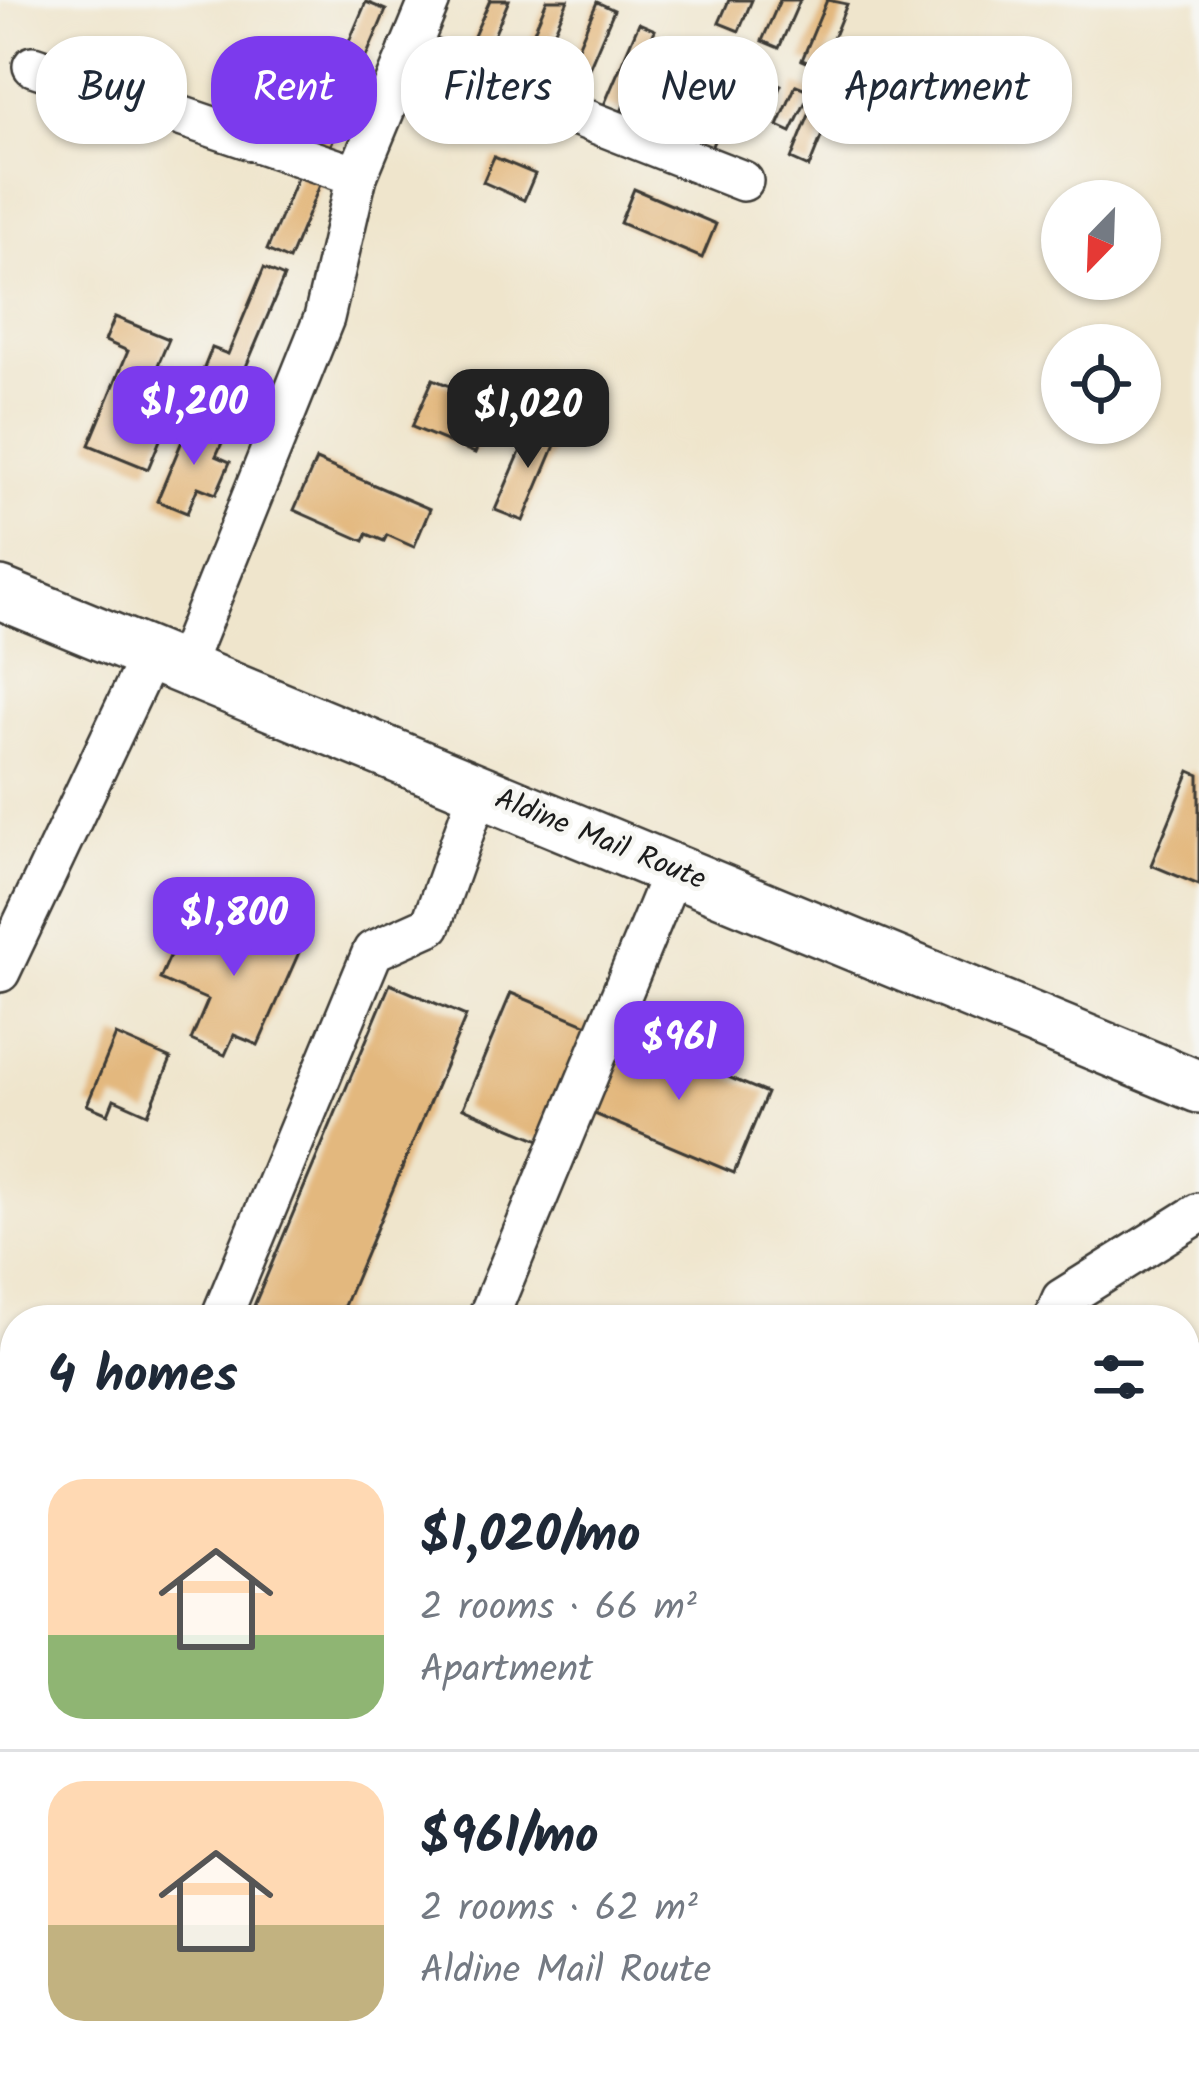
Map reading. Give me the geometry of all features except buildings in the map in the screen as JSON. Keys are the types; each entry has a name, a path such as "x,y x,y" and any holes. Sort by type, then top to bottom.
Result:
{"main road":[{"name":"Aldine Mail Route","path":"0,593 1199,1087"}],"street":[{"path":"415,36 430,0"},
{"path":"33,65 357,176"},
{"path":"0,971 166,661 324,318 357,176 401,69"},
{"path":"594,123 743,181"},
{"path":"226,1305 373,951 430,925 479,790"},
{"path":"493,1305 673,870"},
{"path":"1059,1305 1062,1299 1199,1214"}]}
